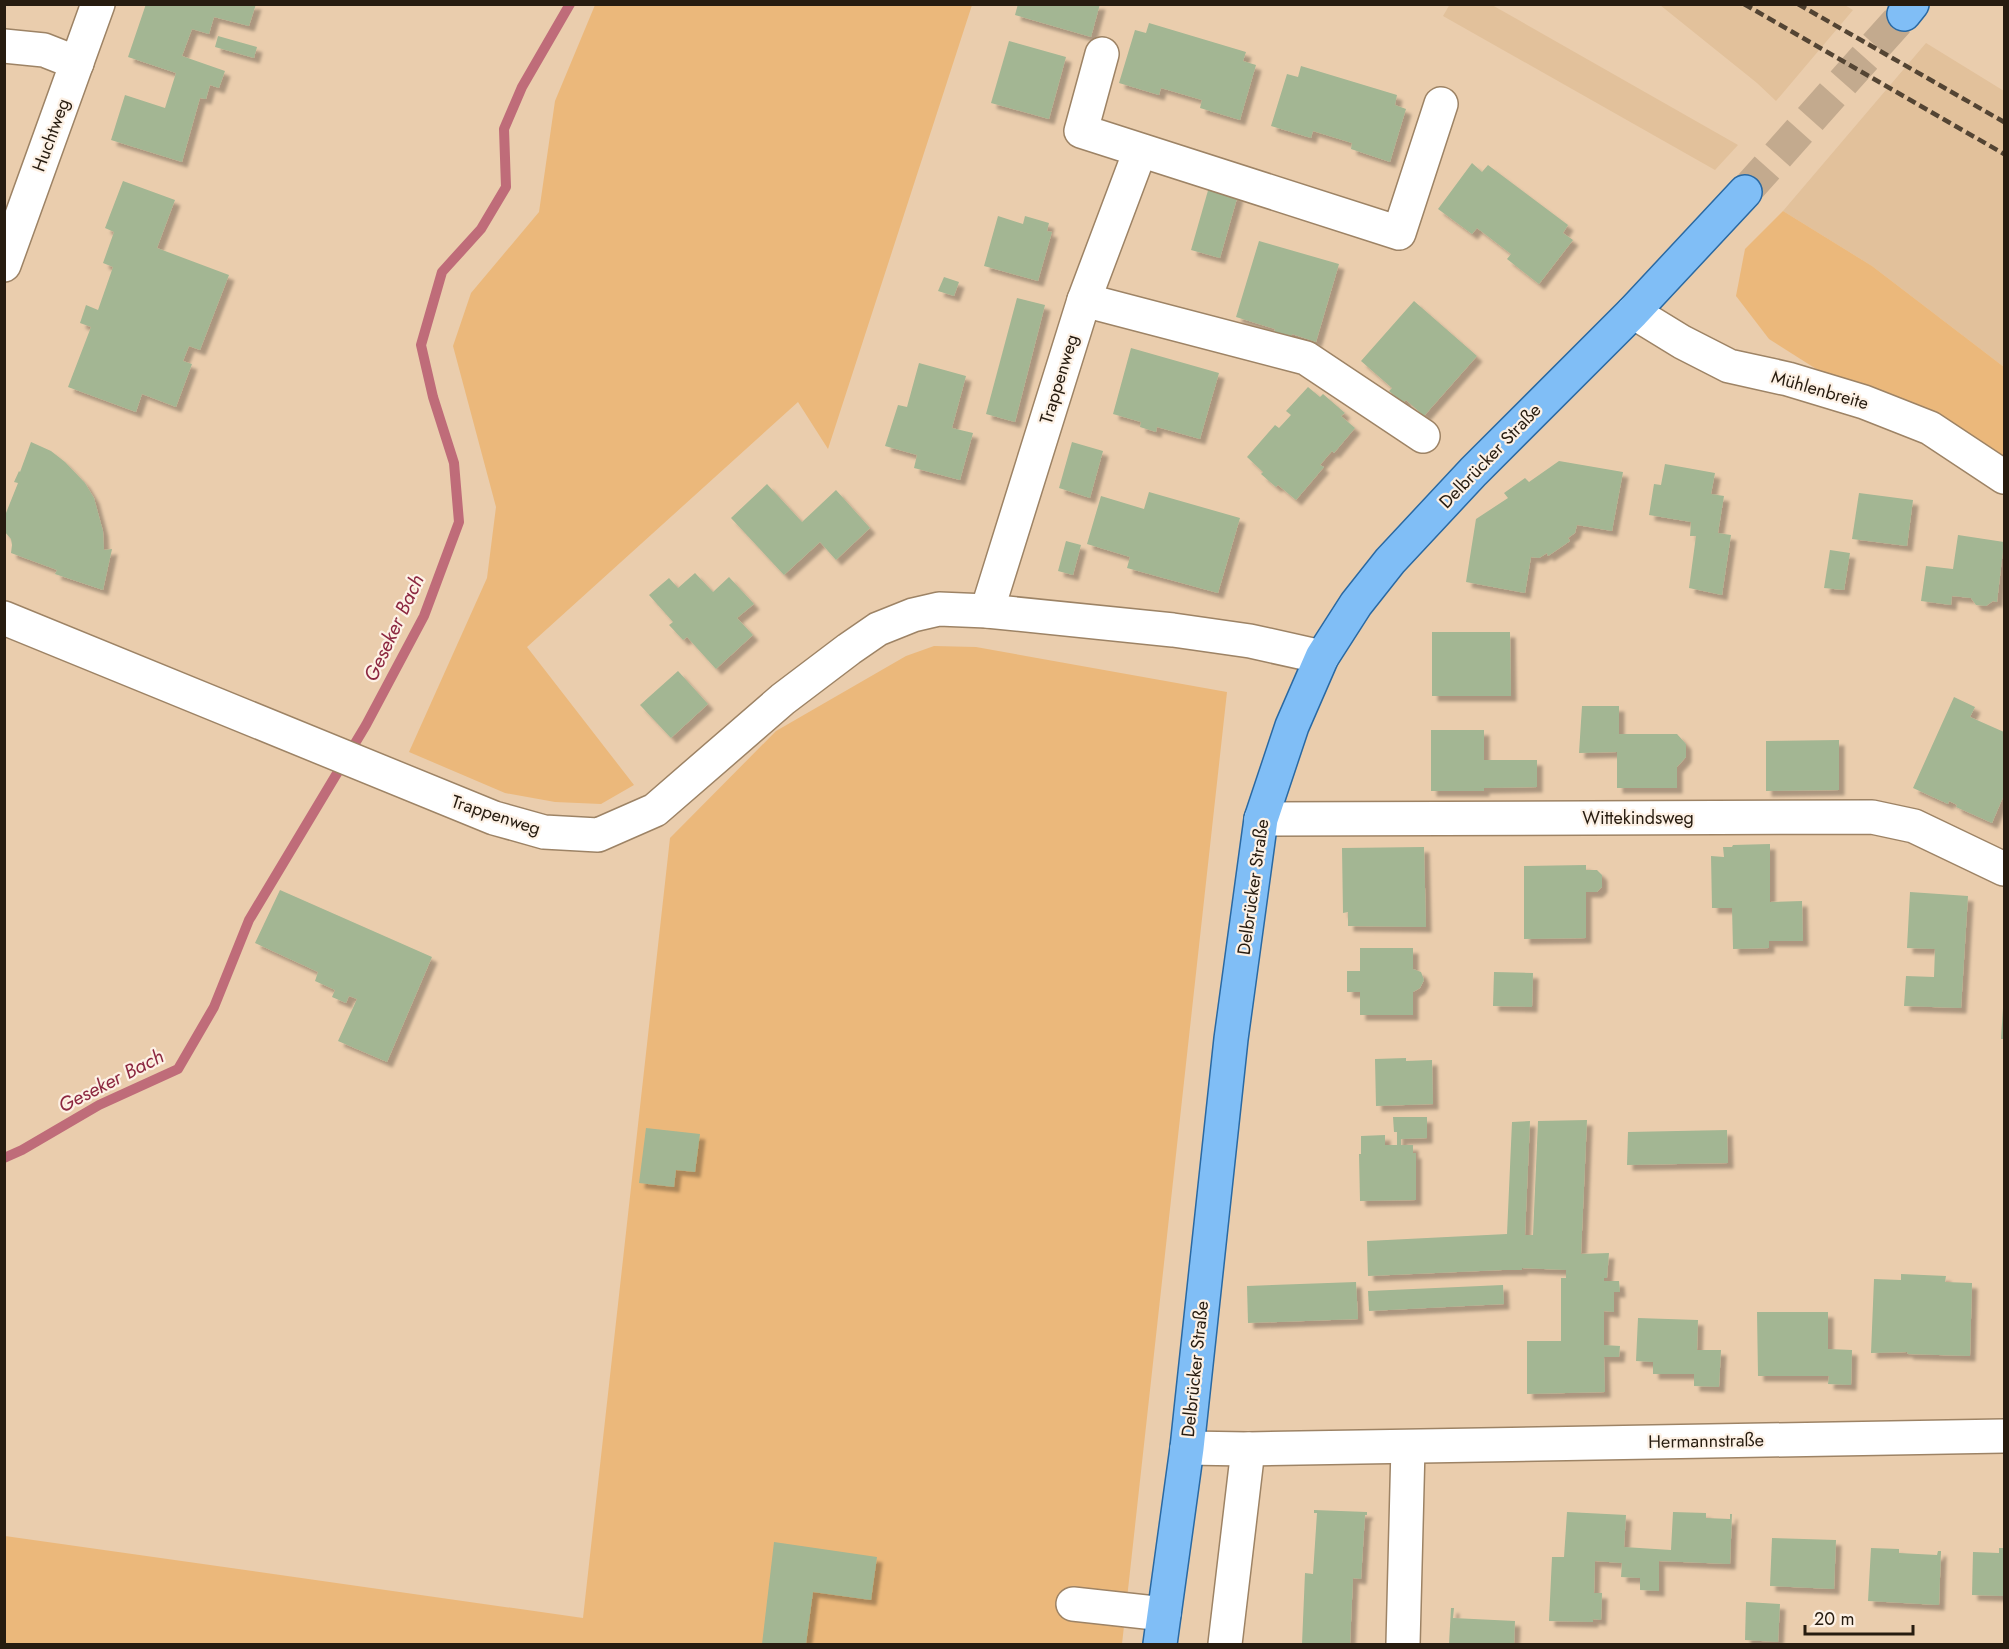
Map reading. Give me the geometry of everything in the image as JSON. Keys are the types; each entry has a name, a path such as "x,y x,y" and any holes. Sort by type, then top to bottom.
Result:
{"main road":[{"name":"Delbrücker Straße","path":"1162,1629 1186,1448 1231,1039 1261,819 1292,726 1322,657 1356,604 1390,561 1473,472 1633,312 1745,192"}],"street":[{"name":"Huchtweg","path":"4,265 98,4"},
{"path":"4,46 44,50 77,63"},
{"path":"1102,54 1081,132 1399,233 1441,104"},
{"name":"Trappenweg","path":"987,611 1084,300 1140,151"},
{"path":"1084,300 1306,358 1423,436"},
{"name":"Mühlenbreite","path":"1633,312 1682,342 1729,366 1788,379 1864,402 1930,429 2004,477"},
{"name":"Trappenweg","path":"4,618 494,818 544,832 598,835 655,810 783,699 878,629 913,615 939,609 987,611 1173,630 1250,641 1322,657"},
{"name":"Wittekindsweg","path":"1261,819 1872,817 1914,825 2004,869"},
{"name":"Hermannstraße","path":"1186,1448 1408,1447 2004,1436"},
{"path":"1403,1644 1408,1447"},
{"path":"1225,1644 1248,1449"},
{"path":"1073,1604 1162,1629"}],"shaded area":[{"path":"1450,4 1492,5 1738,145 1715,170 1443,16"},
{"path":"1843,4 1853,10 1776,101 1660,5"},
{"path":"595,5 972,5 828,449 798,402 527,647 634,785 601,804 555,802 505,793 409,752 487,578 496,507 453,346 471,293 539,212 555,101"},
{"path":"1926,43 2004,91 2004,367 1872,266 1783,211"},
{"path":"1783,211 1872,266 2004,367 2004,460 1832,379 1769,339 1736,296 1745,249"},
{"path":"934,646 976,647 1227,692 1122,1644 5,1644 5,1536 583,1618 670,838 776,731 906,656"}],"building":[{"path":"146,4 256,4 249,26 214,17 209,34 192,29 182,56 225,71 219,88 210,85 206,99 200,98 182,162 111,140 125,95 165,108 176,73 128,57"},
{"path":"1018,4 1100,4 1091,37 1015,15"},
{"path":"1149,23 1246,52 1243,61 1256,65 1240,120 1200,108 1202,100 1161,88 1159,95 1119,83 1135,30 1146,33"},
{"path":"218,36 257,47 254,58 215,47"},
{"path":"1009,41 1066,57 1049,119 991,103"},
{"path":"1301,66 1397,95 1395,105 1406,109 1390,162 1351,149 1352,143 1313,131 1311,138 1271,126 1287,74 1298,77"},
{"path":"1472,163 1482,172 1488,165 1568,225 1563,233 1573,240 1539,284 1507,259 1511,254 1477,228 1472,234 1438,209"},
{"path":"123,181 175,200 157,248 229,275 200,350 189,346 183,361 192,364 176,407 142,394 136,412 68,387 91,327 80,323 86,305 98,310 113,267 103,263 114,232 105,228"},
{"path":"1209,187 1238,195 1220,258 1191,250"},
{"path":"998,216 1023,224 1025,216 1049,223 1047,231 1052,232 1038,281 984,266"},
{"path":"1259,241 1339,264 1316,342 1292,334 1291,338 1274,333 1275,329 1236,317"},
{"path":"944,277 959,282 954,296 938,291"},
{"path":"1017,298 1045,305 1015,422 986,414"},
{"path":"1414,301 1477,356 1424,416 1406,400 1403,403 1389,391 1392,388 1361,361"},
{"path":"1131,348 1219,373 1200,439 1157,427 1156,432 1140,427 1141,422 1113,414"},
{"path":"919,363 966,376 952,428 973,433 960,480 914,468 917,455 885,446 898,405 907,407"},
{"path":"1308,387 1320,397 1323,394 1345,413 1341,416 1355,428 1334,453 1332,451 1320,465 1324,467 1296,500 1261,474 1263,472 1247,457 1275,425 1279,428 1291,415 1286,411"},
{"path":"31,442 51,451 65,462 85,483 94,498 103,531 104,550 112,549 103,590 55,574 57,570 11,553 11,539 4,531 4,518 18,483 14,482"},
{"path":"1072,442 1103,451 1090,498 1059,488"},
{"path":"1559,461 1623,472 1612,531 1577,525 1575,533 1568,538 1570,541 1548,556 1547,553 1539,558 1531,557 1525,593 1466,582 1476,519 1508,498 1504,493 1525,478 1529,482"},
{"path":"1665,464 1715,473 1711,494 1724,496 1718,533 1731,535 1722,595 1689,588 1696,536 1690,536 1691,522 1649,515 1654,484 1661,485"},
{"path":"767,484 802,522 836,490 870,528 836,560 820,542 784,575 731,518"},
{"path":"1149,492 1240,518 1218,593 1127,568 1130,557 1087,544 1101,496 1144,509"},
{"path":"1859,493 1913,500 1907,546 1852,539"},
{"path":"1958,535 2004,542 1997,602 1993,601 1986,606 1976,605 1971,598 1952,596 1951,605 1921,601 1926,566 1953,569"},
{"path":"1066,541 1081,545 1073,575 1058,571"},
{"path":"1830,550 1850,553 1844,590 1824,588"},
{"path":"695,573 713,592 729,577 754,604 737,618 753,635 716,669 687,637 683,640 669,625 673,622 649,595 669,578 678,588"},
{"path":"1432,632 1510,632 1511,696 1432,696"},
{"path":"678,671 708,704 671,738 640,705"},
{"path":"1954,697 1975,707 1970,717 2004,732 2004,795 1992,823 1956,807 1957,805 1949,801 1948,804 1913,788"},
{"path":"1582,706 1619,706 1619,734 1677,734 1686,744 1686,757 1677,767 1677,788 1617,788 1617,752 1579,753"},
{"path":"1431,730 1484,730 1484,760 1537,760 1537,787 1484,788 1484,791 1431,791"},
{"path":"1839,740 1839,790 1766,791 1766,741"},
{"path":"1770,844 1770,902 1802,901 1803,941 1769,941 1769,948 1733,949 1732,908 1712,908 1711,856 1724,857 1723,847"},
{"path":"1424,847 1426,927 1348,926 1348,912 1343,913 1342,848"},
{"path":"1586,865 1586,870 1597,870 1602,875 1602,887 1597,892 1586,892 1586,938 1524,939 1524,866"},
{"path":"280,890 432,957 387,1062 338,1041 357,999 349,996 346,1003 332,997 335,990 315,981 318,972 255,943"},
{"path":"1910,892 1968,896 1961,1008 1904,1006 1906,976 1934,977 1935,949 1907,948"},
{"path":"1360,948 1413,948 1413,969 1421,972 1424,980 1420,988 1413,992 1413,1015 1360,1015 1360,992 1347,992 1347,971 1360,971"},
{"path":"1494,972 1533,973 1532,1007 1493,1006"},
{"path":"2003,1008 2004,1039 2001,1039"},
{"path":"1406,1058 1406,1061 1432,1060 1433,1104 1376,1106 1375,1059"},
{"path":"1393,1117 1427,1117 1427,1138 1401,1139 1401,1145 1413,1145 1413,1153 1416,1153 1416,1200 1360,1201 1361,1136 1385,1135 1385,1145 1397,1145 1397,1132 1394,1132"},
{"path":"1587,1120 1581,1254 1609,1253 1607,1278 1604,1278 1604,1281 1619,1281 1620,1292 1614,1292 1614,1312 1604,1311 1604,1345 1620,1346 1619,1357 1604,1357 1605,1392 1527,1394 1527,1341 1561,1341 1561,1278 1566,1278 1566,1270 1522,1268 1522,1270 1368,1276 1367,1241 1507,1234 1512,1122 1530,1121 1525,1235 1533,1235 1538,1121"},
{"path":"646,1128 700,1134 695,1172 676,1170 674,1187 639,1183"},
{"path":"1727,1130 1728,1163 1627,1165 1628,1132"},
{"path":"1901,1274 1946,1276 1945,1282 1972,1283 1970,1356 1908,1354 1907,1352 1871,1353 1874,1279 1901,1280"},
{"path":"1356,1282 1358,1319 1248,1323 1247,1286"},
{"path":"1503,1285 1504,1304 1369,1311 1368,1291"},
{"path":"1757,1312 1828,1312 1828,1349 1852,1350 1851,1385 1828,1384 1829,1376 1758,1376"},
{"path":"1638,1318 1698,1320 1697,1350 1721,1350 1719,1387 1694,1386 1694,1374 1653,1374 1653,1362 1636,1361"},
{"path":"1314,1510 1367,1512 1361,1579 1353,1578 1350,1644 1302,1644 1305,1573 1313,1574 1317,1513 1314,1513"},
{"path":"1567,1512 1626,1515 1624,1547 1671,1550 1673,1512 1706,1513 1706,1518 1730,1519 1730,1514 1732,1514 1730,1564 1659,1561 1659,1591 1640,1590 1640,1578 1621,1577 1622,1563 1595,1561 1594,1593 1602,1593 1601,1620 1593,1619 1593,1622 1549,1621 1552,1557 1564,1557"},
{"path":"1772,1538 1836,1540 1834,1589 1770,1586"},
{"path":"774,1542 877,1557 871,1600 813,1592 806,1644 762,1644"},
{"path":"1871,1548 1899,1549 1899,1553 1937,1555 1938,1551 1941,1551 1939,1605 1868,1601"},
{"path":"1999,1548 2004,1548 2004,1596 1972,1595 1973,1552 1999,1553"},
{"path":"1746,1602 1780,1604 1778,1642 1745,1640"},
{"path":"1451,1608 1454,1608 1453,1618 1515,1621 1514,1644 1449,1644"}],"waterway":[{"name":"Geseker Bach","path":"4,1158 99,1105 178,1069 214,1007 249,920 366,725 424,616 459,522 454,463 433,397 421,345 442,272 481,229 506,187 504,129 522,87 570,4"}],"tunnel":[{"path":"1745,192 1904,14"}],"railway":[{"path":"1744,4 2004,154"},
{"path":"1798,4 2004,122"}]}
